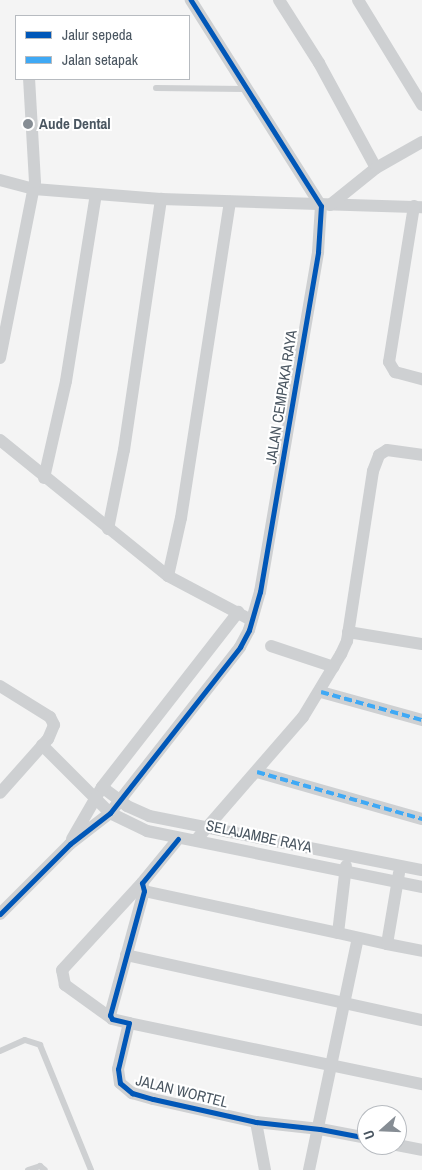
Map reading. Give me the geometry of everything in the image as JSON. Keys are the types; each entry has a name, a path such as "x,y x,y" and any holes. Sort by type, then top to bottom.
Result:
{"street":[{"path":"191,0 245,90 326,206"},
{"path":"279,0 319,63 376,168"},
{"path":"358,0 422,105"},
{"path":"0,358 34,185 36,166 29,80"},
{"path":"326,206 376,168 422,142"},
{"path":"0,180 96,194 160,199 326,206 418,206 389,362 395,372 422,379"},
{"path":"44,478 66,381 96,194"},
{"path":"108,529 124,450 160,199"},
{"path":"168,576 181,518 230,202"},
{"name":"JALAN CEMPAKA RAYA","path":"70,844 110,814 248,630 260,592 326,206"},
{"path":"0,440 44,478 168,576 248,630"},
{"path":"196,840 256,772 321,692 341,654 347,637 376,462 379,455 387,450 422,455"},
{"path":"0,914 70,844 102,787 233,620"},
{"path":"347,637 422,644"},
{"path":"271,646 334,668"},
{"path":"0,687 50,717 54,728 42,745 0,793"},
{"path":"321,692 422,720"},
{"path":"42,745 110,814 147,832 178,839 196,840 345,873 422,886"},
{"path":"256,772 422,819"},
{"name":"SELAJAMBE RAYA","path":"102,787 120,801 148,816 208,825 422,870"},
{"path":"178,839 143,887 62,970 65,985 111,1018 129,1023 422,1084"},
{"path":"338,933 347,855"},
{"path":"387,944 400,865"},
{"path":"143,887 358,938 422,951"},
{"path":"111,1018 143,887"},
{"path":"309,1170 320,1128 346,1005 358,938"},
{"path":"126,955 346,1005 422,1020"},
{"name":"JALAN WORTEL","path":"129,1023 117,1076 124,1089 153,1099 256,1122 320,1128 357,1136"},
{"path":"256,1122 265,1170"},
{"path":"407,1147 422,1150"}],"lane":[{"path":"156,88 245,90"},
{"path":"0,1051 25,1040 40,1045 91,1170"},
{"path":"28,1170 40,1166 45,1170"}],"marked path":[{"path":"321,692 422,720"},
{"path":"257,772 422,819"}],"cycle path":[{"path":"0,914 70,844 110,813 240,647 249,630 260,592 318,252 321,206 191,0"},
{"path":"178,839 142,883 144,891 110,1015 112,1019 129,1023 118,1069 120,1083 132,1093 153,1099 256,1122 320,1129 357,1136"}],"place":[{"name":"Aude Dental","path":"28,124"}]}
